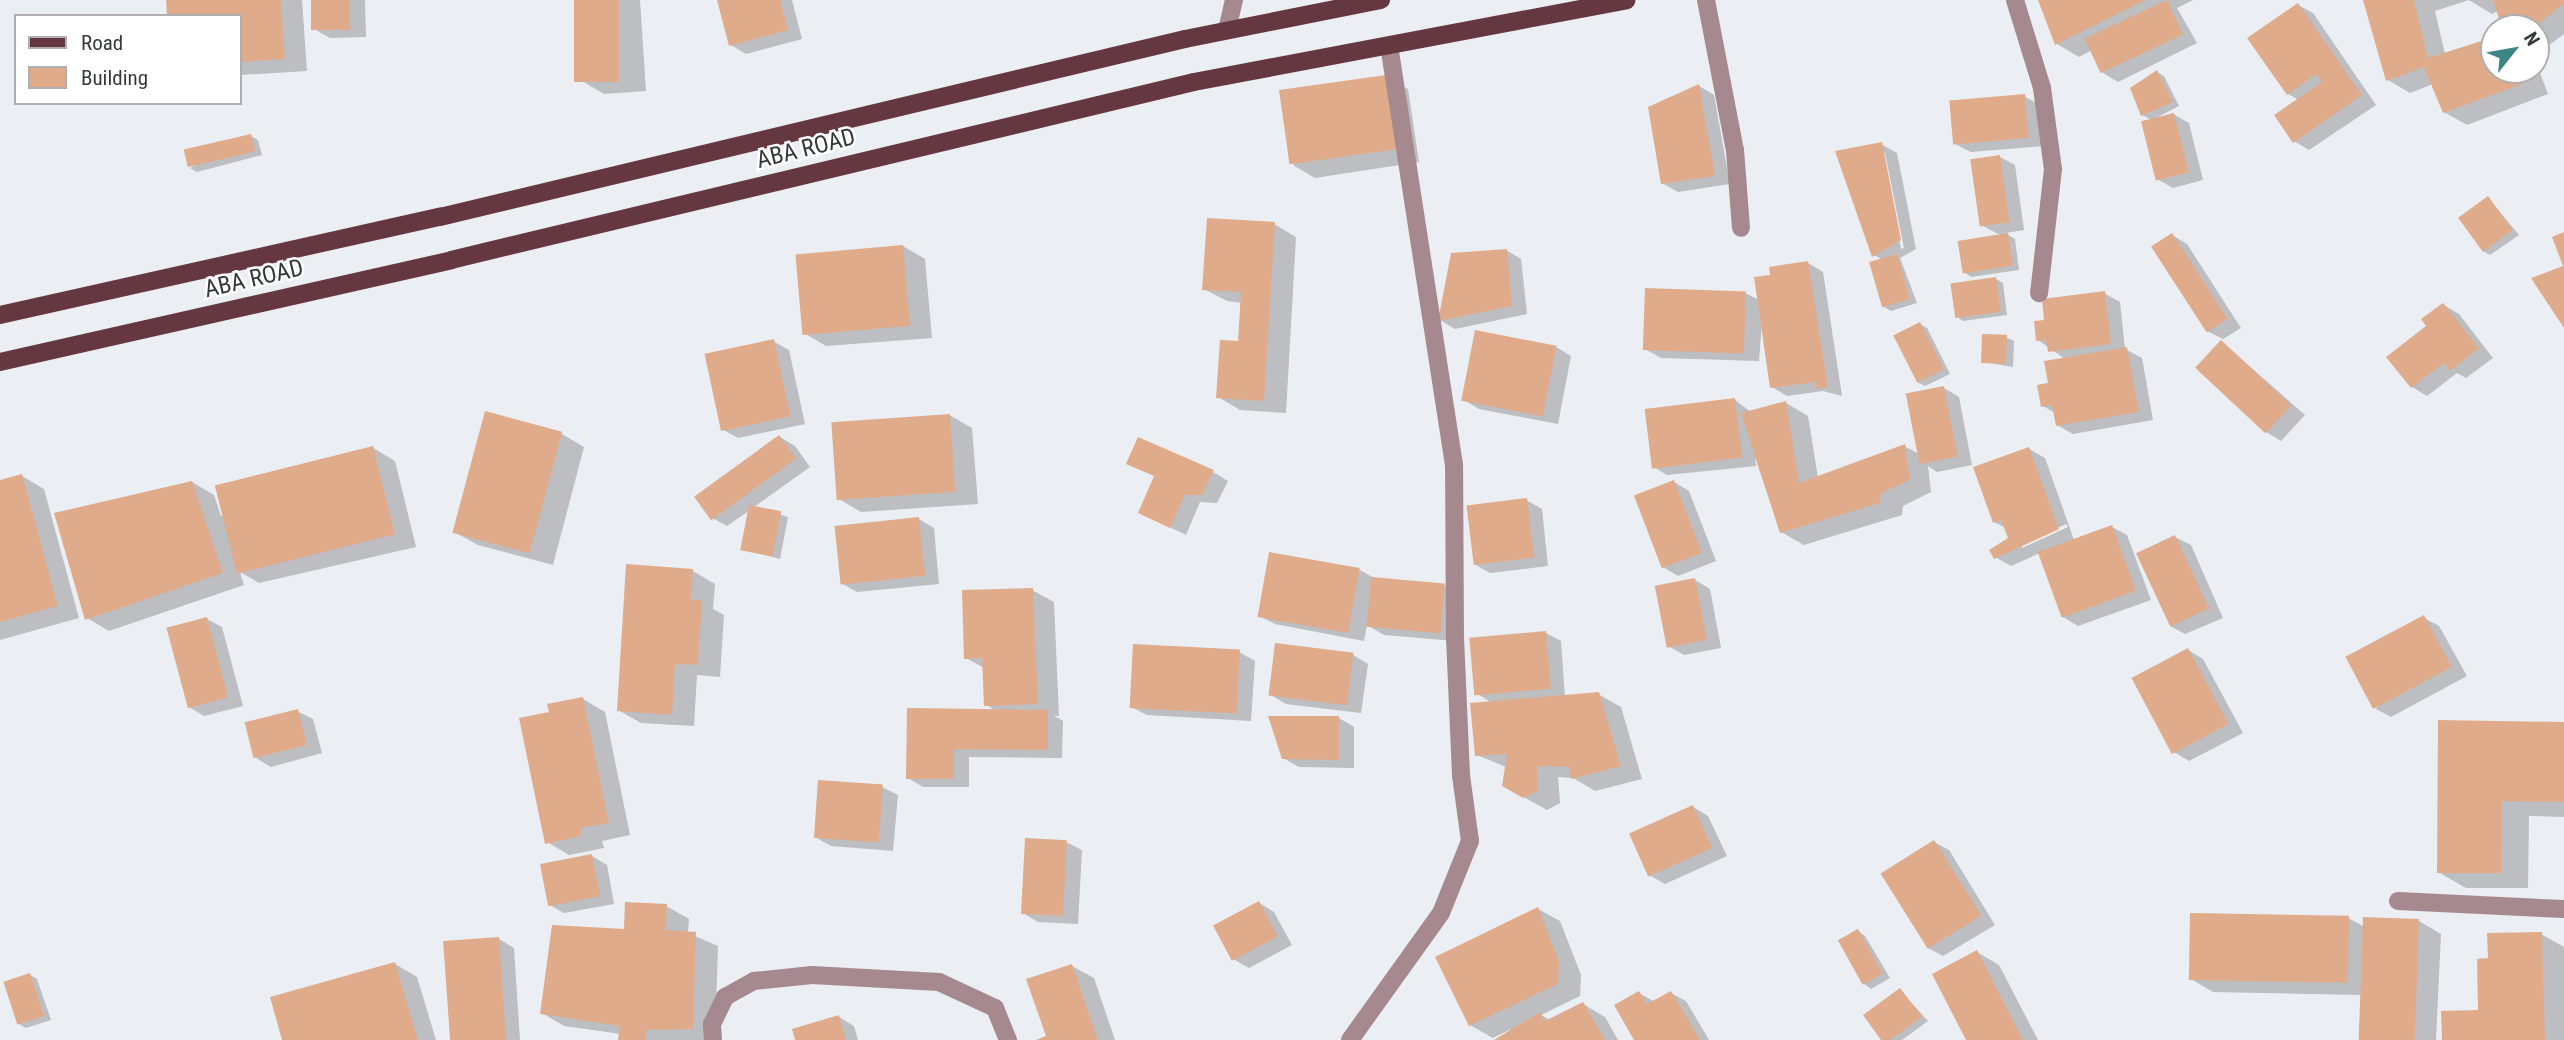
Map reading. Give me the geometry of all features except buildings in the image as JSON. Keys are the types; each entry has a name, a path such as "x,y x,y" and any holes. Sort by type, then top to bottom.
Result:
{"main road":[{"name":"ABA ROAD","path":"0,315 454,214 1227,30 1381,0"},
{"name":"ABA ROAD","path":"0,362 465,257 1194,82 1626,0"}],"street":[{"path":"1227,30 1234,0"},
{"path":"1706,0 1735,150 1741,228"},
{"path":"2015,0 2042,88 2053,169 2039,293"},
{"path":"1350,1040 1441,914 1469,841 1456,667 1454,465 1389,46"},
{"path":"2398,901 2564,909"},
{"path":"713,1040 712,1024 726,997 754,981 812,975 939,982 995,1008 1008,1040"}]}
